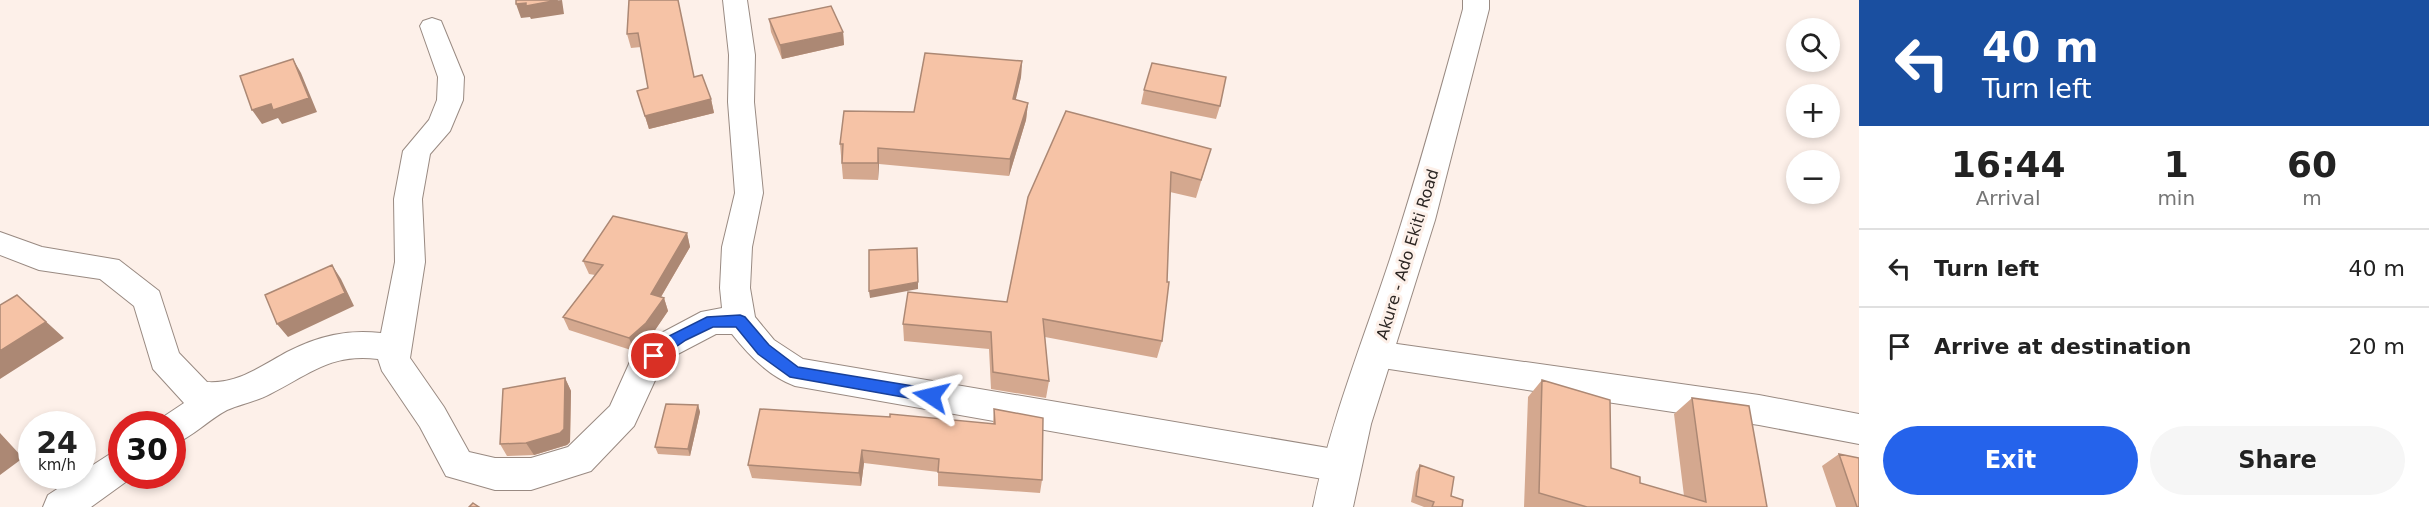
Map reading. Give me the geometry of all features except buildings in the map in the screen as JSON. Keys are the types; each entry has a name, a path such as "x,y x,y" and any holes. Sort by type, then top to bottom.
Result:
{"main road":[{"name":"Akure - Ado Ekiti Road","path":"1333,507 1340,466 1455,93 1476,9 1476,0"}],"street":[{"path":"735,0 742,55 741,102 749,193 737,247 735,288 740,321 763,349 795,372 1340,466"},
{"path":"432,26 451,77 450,100 441,124 417,151 408,199 410,262 394,348 394,361 432,417 458,465 495,474 531,474 579,460 622,416 645,366 663,347 712,321 740,321"},
{"path":"0,243 39,258 108,268 148,300 165,359 198,396 220,397 235,394 290,366 337,346 354,343 394,348"},
{"path":"1376,354 1759,410 1859,429"},
{"path":"186,420 220,397"},
{"path":"61,507 108,475"}],"route":[{"path":"654,356 663,347 681,336 712,321 740,321 763,349 795,372 931,396"}]}
